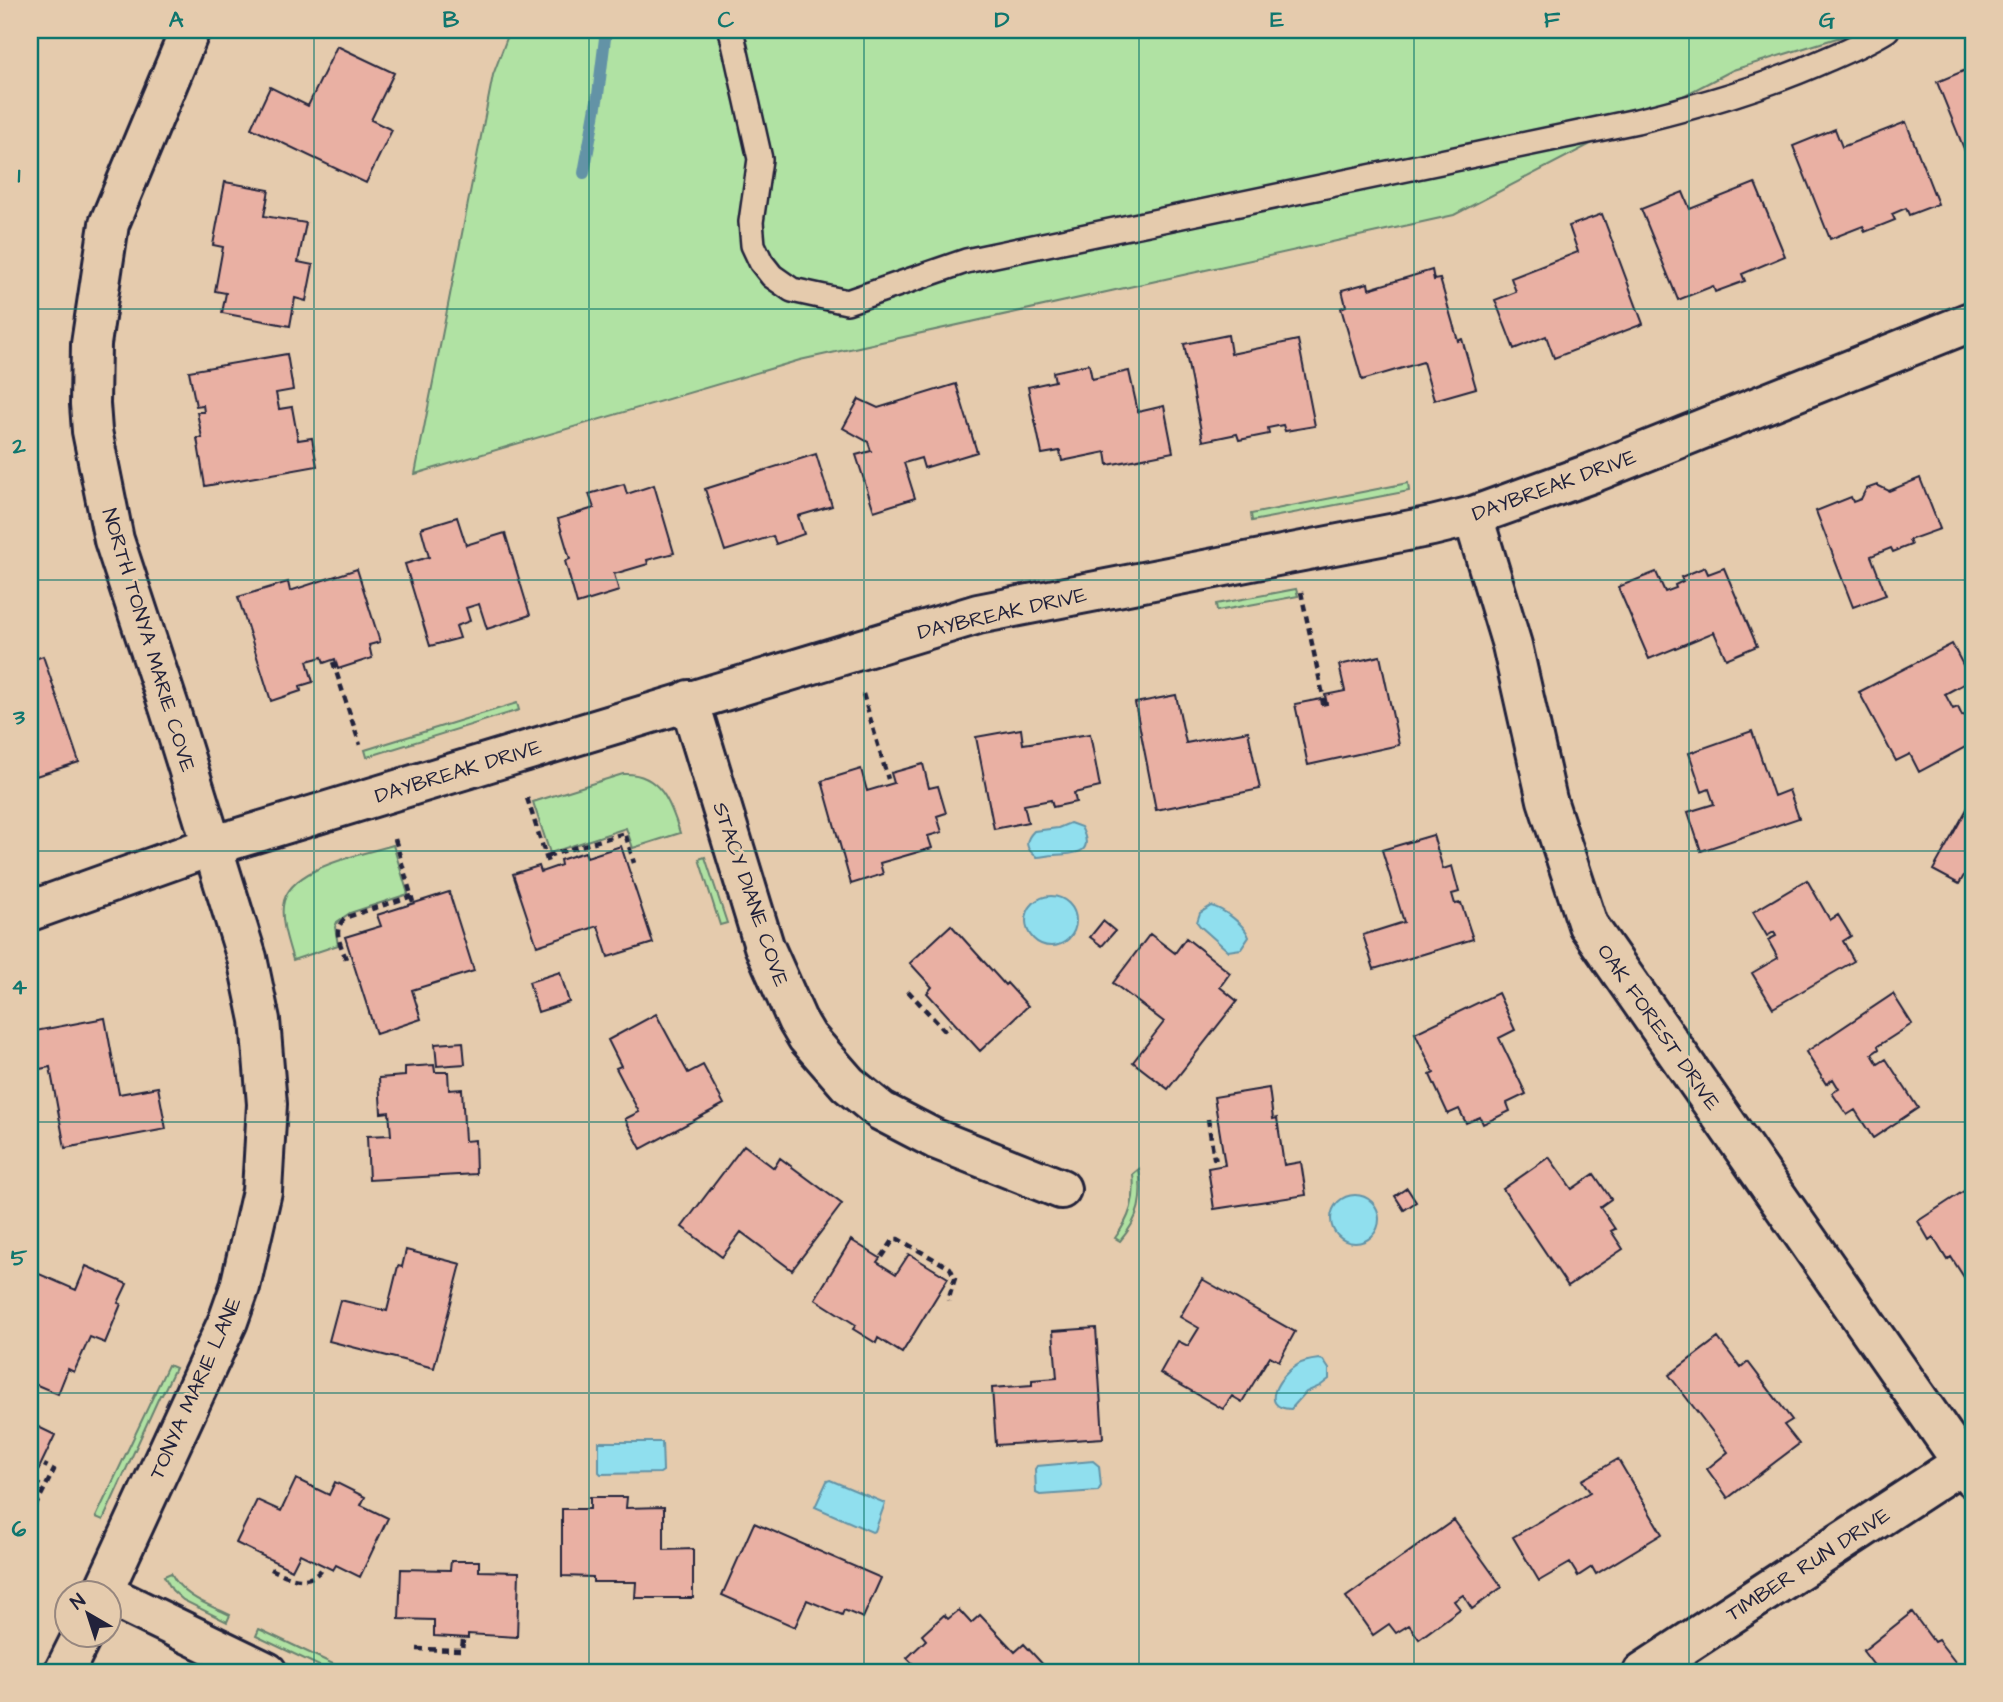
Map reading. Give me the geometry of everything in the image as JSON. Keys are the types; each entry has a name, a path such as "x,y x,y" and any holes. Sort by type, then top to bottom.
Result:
{"street":[{"name":"NORTH TONYA MARIE COVE","path":"190,30 109,224 91,344 90,404 98,463 114,540 212,846"},
{"name":"DAYBREAK DRIVE","path":"30,911 212,846 978,614 1473,516 1592,473 1973,324"},
{"name":"OAK FOREST DRIVE","path":"1473,516 1512,645 1547,800 1588,925 1970,1466"},
{"name":"STACY DIANE COVE","path":"689,701 764,946 807,1037 848,1084 881,1111 935,1139 1061,1189"},
{"name":"TONYA MARIE LANE","path":"110,1580 228,1321 240,1287 262,1191 267,1104 260,1020 247,958 212,846"},
{"name":"TIMBER RUN DRIVE","path":"1643,1672 1970,1466"},
{"path":"122,1603 267,1672"},
{"path":"64,1672 75,1650"}],"lane":[{"path":"731,30 760,159 751,222 753,245 772,276 792,290 846,302 966,261 1637,121 1712,102 1797,73 1870,41 1886,30"}],"path":[{"path":"1300,589 1325,705"},
{"path":"333,662 360,746"},
{"path":"863,694 888,779"},
{"path":"527,798 550,866"},
{"path":"547,856 625,833 634,863"},
{"path":"346,959 338,938 337,929 340,922 347,917 413,899 395,839"},
{"path":"908,991 944,1030 950,1025"},
{"path":"1208,1119 1214,1158 1221,1157"},
{"path":"882,1257 891,1242 898,1239 950,1268 954,1272 954,1284 948,1301"},
{"path":"30,1517 54,1470 44,1465"},
{"path":"271,1569 301,1580 315,1575 323,1567"},
{"path":"416,1649 463,1650 463,1640"}],"green space":[{"path":"510,30 1863,30 1733,70 1454,215 800,360 415,474 493,75"},
{"path":"1408,483 1409,491 1252,521 1251,514"},
{"path":"1296,589 1298,596 1217,611 1216,604"},
{"path":"517,703 519,710 367,757 365,750"},
{"path":"623,774 646,778 655,784 668,801 680,833 633,848 626,828 550,853 533,802"},
{"path":"393,845 408,894 350,913 337,922 335,927 338,945 293,960 285,933 283,906 288,893 298,881 311,872 346,858"},
{"path":"705,857 727,923 720,925 699,859"},
{"path":"1139,1169 1141,1189 1136,1216 1120,1241 1115,1238 1131,1208 1133,1174"},
{"path":"168,1365 175,1368 103,1520 96,1517"},
{"path":"171,1573 189,1594 230,1615 227,1622 183,1600 172,1590 164,1576"},
{"path":"259,1629 350,1672 332,1672 256,1636"}],"water":[{"path":"1070,823 1081,827 1085,836 1086,843 1081,851 1037,857 1030,851 1027,842 1034,831 1058,828"},
{"path":"1051,896 1068,904 1076,921 1068,938 1051,946 1034,938 1026,921 1034,904"},
{"path":"1211,906 1222,910 1247,932 1249,937 1241,949 1228,951 1197,922 1200,913"},
{"path":"1355,1195 1364,1196 1372,1202 1378,1210 1378,1228 1372,1236 1364,1242 1355,1243 1346,1242 1338,1236 1332,1228 1331,1219 1332,1210 1338,1202 1346,1196"},
{"path":"1323,1360 1329,1369 1329,1379 1306,1392 1291,1409 1275,1403 1275,1390 1291,1369 1307,1361"},
{"path":"599,1442 662,1442 663,1471 601,1474"},
{"path":"1093,1461 1099,1466 1101,1486 1098,1491 1040,1495 1036,1493 1037,1466"},
{"path":"827,1481 885,1503 875,1531 815,1507"}],"building":[{"path":"337,46 394,73 371,120 392,130 366,183 251,128 270,87 308,106"},
{"path":"1973,67 1973,171 1937,82"},
{"path":"1906,122 1938,204 1909,215 1906,208 1892,214 1895,220 1865,232 1863,226 1830,239 1793,146 1835,129 1842,147"},
{"path":"225,182 269,190 264,216 306,223 298,262 313,265 306,301 295,298 290,326 222,313 226,293 215,291 223,247 213,245"},
{"path":"1755,183 1785,256 1742,274 1745,281 1715,292 1713,286 1678,300 1641,209 1683,192 1690,209"},
{"path":"1602,214 1643,324 1554,358 1546,336 1514,349 1495,300 1516,292 1511,278 1578,252 1569,226"},
{"path":"1432,270 1434,280 1440,279 1458,341 1462,339 1476,388 1434,400 1423,362 1362,380 1341,308 1346,306 1342,290 1368,283 1369,289"},
{"path":"1228,335 1231,354 1298,340 1315,426 1285,431 1283,425 1268,428 1269,434 1239,440 1237,434 1203,441 1184,344"},
{"path":"287,354 293,390 276,393 279,409 292,407 298,440 312,438 317,466 205,486 197,438 202,438 197,412 204,412 203,405 196,406 189,371"},
{"path":"1089,364 1092,379 1129,371 1138,412 1164,406 1173,452 1108,465 1106,452 1062,461 1060,451 1042,454 1028,387 1055,381 1053,372"},
{"path":"956,384 977,452 924,468 921,458 904,463 915,498 874,511 856,455 871,451 868,442 843,428 859,399 878,408"},
{"path":"816,454 832,506 798,516 804,534 776,544 773,536 725,551 705,489"},
{"path":"1920,478 1940,529 1909,540 1911,545 1893,552 1891,548 1871,556 1886,595 1853,607 1816,511 1851,497 1853,502 1861,499 1866,489 1877,485 1889,491"},
{"path":"624,484 627,494 654,485 674,553 647,560 648,564 614,574 619,591 577,604 565,561 570,559 558,519 594,508 589,494"},
{"path":"457,517 466,545 505,533 530,615 487,629 479,604 466,608 470,621 456,626 460,638 430,646 405,564 429,557 421,528"},
{"path":"1705,567 1708,574 1724,568 1757,646 1726,659 1714,632 1649,659 1618,587 1656,572 1665,592 1676,588 1675,585 1683,581 1681,577"},
{"path":"357,569 380,642 369,645 372,658 338,669 335,659 324,663 322,657 307,661 313,682 300,686 301,691 271,701 238,597 288,582 290,591"},
{"path":"1952,644 1971,680 1945,694 1953,709 1958,707 1962,716 1967,714 1973,726 1973,743 1919,772 1910,754 1896,761 1859,692"},
{"path":"43,656 79,762 36,776 30,756 30,661"},
{"path":"1380,656 1399,745 1308,765 1295,704 1321,699 1322,705 1327,704 1325,695 1345,691 1339,665"},
{"path":"1176,695 1186,743 1248,731 1260,789 1156,810 1135,703"},
{"path":"1021,729 1023,744 1090,734 1100,787 1074,793 1076,802 1053,807 1051,800 1024,805 1028,822 994,829 976,737"},
{"path":"1752,731 1774,796 1789,790 1799,818 1701,851 1688,812 1714,804 1709,789 1702,792 1689,753"},
{"path":"923,764 929,788 938,786 946,813 937,816 942,832 928,836 932,848 880,863 883,874 851,884 822,781 861,769 867,791 894,783 891,773"},
{"path":"1973,798 1973,863 1959,884 1933,870"},
{"path":"1433,835 1443,869 1452,866 1459,892 1452,894 1455,904 1461,903 1473,939 1374,969 1363,935 1404,922 1382,850"},
{"path":"621,846 653,943 608,957 598,926 537,946 513,874 539,866 541,872 561,865 560,860 585,852 587,857"},
{"path":"1807,880 1830,920 1838,915 1851,936 1843,941 1854,961 1773,1008 1752,973 1778,958 1768,940 1776,936 1774,932 1767,936 1753,912"},
{"path":"449,892 474,971 412,990 421,1019 376,1034 345,937 381,926 377,915"},
{"path":"1103,921 1115,931 1102,946 1090,937"},
{"path":"951,925 1005,985 1007,983 1028,1006 980,1051 927,993 932,987 910,963"},
{"path":"1150,934 1175,953 1186,938 1230,973 1220,987 1237,1001 1168,1089 1133,1062 1164,1022 1113,983"},
{"path":"560,972 569,1002 538,1012 529,982"},
{"path":"1498,993 1515,1030 1499,1038 1526,1094 1507,1103 1510,1111 1483,1124 1480,1117 1466,1123 1459,1109 1448,1114 1430,1075 1434,1073 1415,1033"},
{"path":"1893,994 1912,1024 1878,1046 1879,1049 1872,1054 1878,1064 1886,1059 1918,1108 1873,1138 1855,1110 1847,1115 1832,1093 1839,1089 1833,1079 1826,1084 1806,1052"},
{"path":"656,1014 688,1073 703,1065 724,1104 641,1149 625,1119 639,1112 616,1068 621,1066 608,1040"},
{"path":"105,1018 119,1094 158,1087 166,1129 65,1148 50,1067 30,1071 30,1032"},
{"path":"463,1042 465,1064 437,1066 435,1044"},
{"path":"434,1065 435,1072 448,1072 449,1090 462,1089 465,1141 475,1140 476,1174 369,1180 367,1136 391,1135 389,1112 381,1113 379,1078 405,1076 405,1067"},
{"path":"1269,1088 1273,1119 1277,1118 1284,1165 1301,1162 1306,1195 1214,1209 1208,1168 1225,1165 1214,1097"},
{"path":"744,1145 774,1168 780,1158 842,1204 792,1270 741,1232 722,1257 682,1227"},
{"path":"1549,1157 1572,1189 1594,1174 1611,1199 1600,1207 1615,1229 1611,1231 1623,1249 1568,1286 1503,1189"},
{"path":"1973,1185 1973,1291 1951,1257 1947,1260 1933,1237 1929,1240 1918,1221"},
{"path":"1407,1188 1416,1202 1404,1210 1395,1196"},
{"path":"851,1240 880,1258 877,1262 896,1274 909,1254 948,1278 902,1353 878,1338 876,1343 853,1329 856,1325 815,1299"},
{"path":"406,1250 461,1264 434,1368 329,1341 340,1300 387,1311 398,1266 402,1267"},
{"path":"86,1266 127,1284 105,1343 90,1337 74,1372 68,1369 58,1394 30,1382 30,1290 37,1273 76,1290"},
{"path":"1202,1279 1295,1332 1279,1361 1270,1356 1242,1402 1232,1396 1223,1409 1160,1373 1178,1341 1188,1346 1199,1328 1180,1317"},
{"path":"1096,1328 1103,1438 996,1445 992,1388 1032,1385 1032,1380 1057,1378 1053,1331"},
{"path":"1718,1338 1741,1368 1748,1362 1792,1420 1784,1425 1799,1444 1728,1498 1707,1469 1728,1452 1669,1375"},
{"path":"30,1423 55,1435 33,1481 40,1484 30,1505"},
{"path":"1618,1459 1662,1534 1596,1574 1592,1567 1578,1576 1570,1563 1539,1581 1513,1537 1590,1492 1582,1480"},
{"path":"296,1479 329,1495 335,1482 365,1497 361,1505 388,1518 360,1577 336,1565 333,1570 300,1554 292,1570 236,1543 257,1500 281,1511"},
{"path":"590,1497 627,1497 626,1508 664,1507 664,1550 693,1549 693,1598 635,1598 636,1582 593,1582 593,1577 562,1576 562,1509 590,1509"},
{"path":"1454,1520 1502,1587 1472,1609 1463,1595 1454,1601 1460,1609 1419,1639 1409,1625 1396,1633 1389,1624 1373,1635 1346,1597"},
{"path":"754,1523 881,1578 863,1618 844,1610 842,1615 807,1600 795,1627 722,1595"},
{"path":"451,1561 479,1561 479,1571 519,1572 517,1637 468,1634 468,1638 434,1636 434,1620 399,1619 401,1569 450,1570"},
{"path":"959,1610 971,1623 980,1615 1015,1652 1024,1644 1048,1670 921,1672 907,1658 926,1640 922,1635 944,1615 948,1619"},
{"path":"1912,1612 1934,1642 1938,1640 1956,1663 1951,1667 1956,1672 1879,1672 1863,1651"}],"waterway":[{"path":"584,173 606,30"}]}
